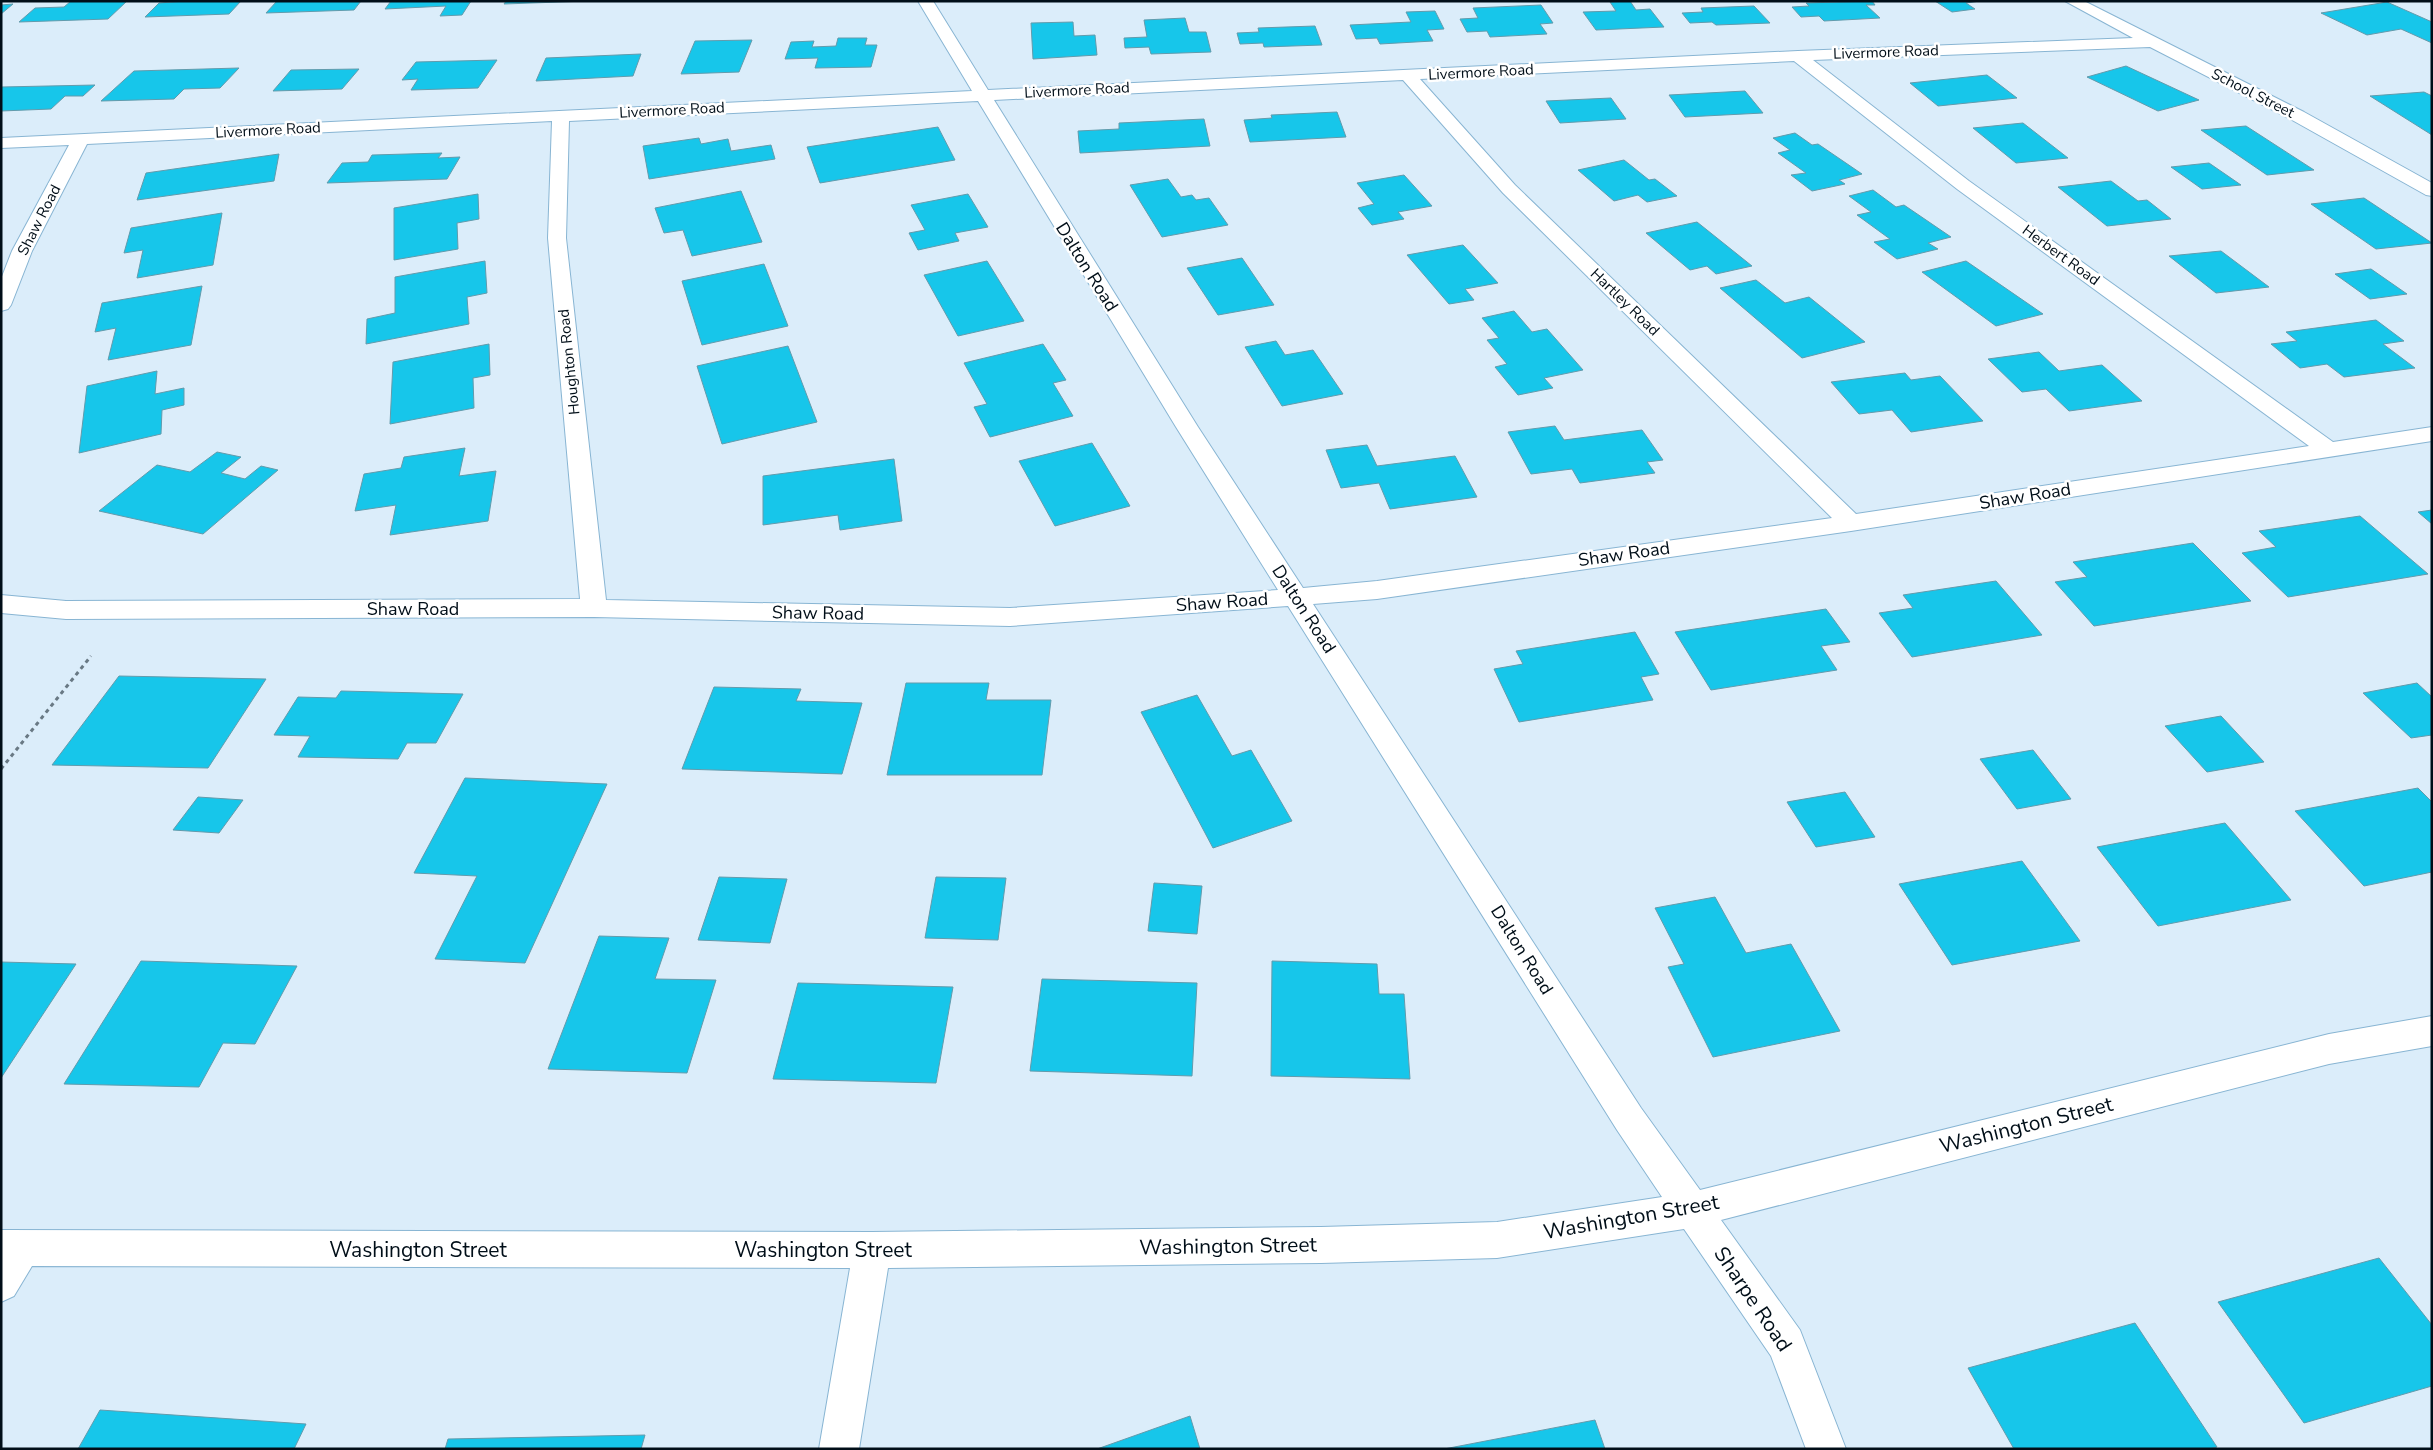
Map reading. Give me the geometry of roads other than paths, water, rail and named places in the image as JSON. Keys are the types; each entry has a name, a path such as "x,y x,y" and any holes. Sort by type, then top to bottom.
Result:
{"street":[{"name":"Dalton Road","path":"925,1 981,95 1187,427 1629,1119 1692,1210"},
{"name":"School Street","path":"2072,1 2298,116 2432,191"},
{"name":"Livermore Road","path":"1,143 1798,56 2153,42"},
{"name":"Herbert Road","path":"1798,56 1963,185 2328,449"},
{"name":"Hartley Road","path":"1407,75 1509,188 1851,523"},
{"name":"Houghton Road","path":"561,116 556,238 594,608"},
{"name":"Shaw Road","path":"1,305 22,251 81,138"},
{"name":"Shaw Road","path":"1,604 66,610 594,608 1010,617 1296,597 1377,590 1851,523 2432,434"},
{"name":"Washington Street","path":"12,1249 872,1250 1497,1240 1692,1210 2328,1049 2432,1031"},
{"name":"Sharpe Road","path":"1692,1210 1786,1344 1826,1449"},
{"path":"1,1283 12,1249"},
{"path":"839,1449 872,1250"}]}
